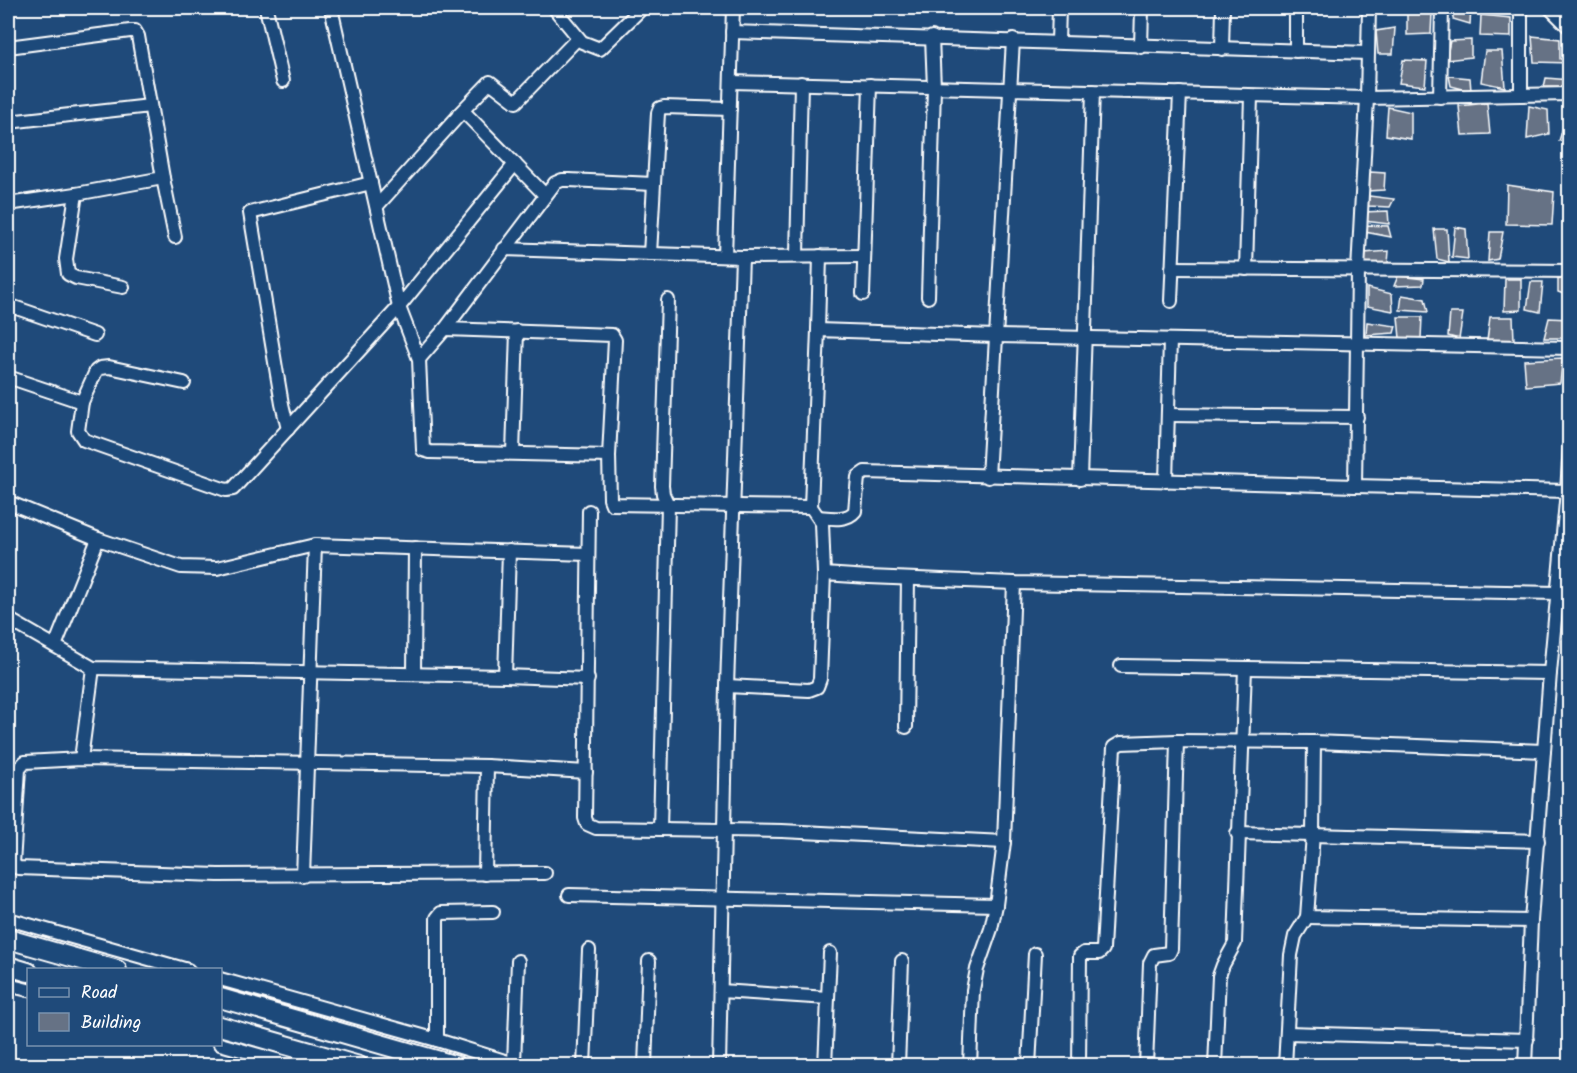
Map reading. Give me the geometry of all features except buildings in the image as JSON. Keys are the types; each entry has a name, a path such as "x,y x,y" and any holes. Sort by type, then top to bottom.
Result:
{"street":[{"path":"266,8 283,81"},
{"path":"331,8 399,307 419,359 423,450 609,456"},
{"path":"554,8 582,42 600,49 642,8"},
{"path":"725,256 733,8"},
{"path":"1058,42 1059,8"},
{"path":"1141,47 1142,8"},
{"path":"1222,49 1223,8"},
{"path":"1296,8 1296,51"},
{"path":"1355,486 1358,270 1369,8"},
{"path":"1440,97 1442,8"},
{"path":"1521,8 1521,95"},
{"path":"1550,8 1569,28"},
{"path":"8,47 130,30 135,32 138,36 175,237"},
{"path":"732,32 1367,53"},
{"path":"377,206 490,82 516,102 578,38"},
{"path":"928,297 934,88 932,38"},
{"path":"988,477 1013,40"},
{"path":"731,82 1367,98 1569,94"},
{"path":"797,255 801,83"},
{"path":"863,294 870,85"},
{"path":"1080,479 1093,91"},
{"path":"1171,301 1180,93"},
{"path":"1246,269 1251,96"},
{"path":"8,122 150,106"},
{"path":"650,254 660,108 730,109"},
{"path":"459,114 466,114 545,195"},
{"path":"184,383 109,367 100,368 96,371 82,402 78,431 84,440 226,490 233,489 399,307 515,164"},
{"path":"8,204 163,178"},
{"path":"419,359 445,329 555,183 562,180 653,184"},
{"path":"288,429 250,213 371,183"},
{"path":"76,194 66,259 68,274 76,278 123,286"},
{"path":"504,249 742,257 863,256"},
{"path":"727,686 810,690 816,687 820,679 824,573 822,523 811,507 820,256"},
{"path":"719,1065 727,686 742,257"},
{"path":"1172,268 1569,271"},
{"path":"660,829 668,505 662,486 668,300"},
{"path":"8,305 95,335"},
{"path":"445,329 612,335 615,340 609,456 612,504 811,507"},
{"path":"818,330 1569,348"},
{"path":"513,453 517,331"},
{"path":"1166,481 1170,340"},
{"path":"8,377 82,402"},
{"path":"1168,415 1357,417"},
{"path":"1525,1065 1531,921 1569,446"},
{"path":"819,518 844,518 852,515 855,511 858,477 865,472 1567,491"},
{"path":"8,502 98,538 181,567 204,568 235,565 315,545 588,554"},
{"path":"589,511 585,772 587,824 596,828 725,830 1004,842"},
{"path":"55,646 98,538"},
{"path":"303,876 315,545"},
{"path":"414,674 416,548"},
{"path":"505,676 509,552"},
{"path":"824,573 1014,583 1558,593"},
{"path":"906,727 908,579"},
{"path":"970,1065 973,990 977,969 991,929 1004,842 1014,583"},
{"path":"8,619 93,668 588,679"},
{"path":"1121,666 1550,673"},
{"path":"81,759 93,668"},
{"path":"1215,1065 1219,976 1234,943 1245,668"},
{"path":"1146,1065 1150,963 1154,955 1169,953 1171,949 1177,741"},
{"path":"1079,1065 1080,956 1084,953 1099,953 1103,949 1114,747 1121,743 1243,741 1545,751"},
{"path":"1285,1065 1291,955 1295,936 1307,917 1313,834 1314,742"},
{"path":"545,873 303,876 15,867 13,864 21,765 24,762 81,759 487,766 585,772"},
{"path":"485,874 487,766"},
{"path":"1238,833 1539,841"},
{"path":"569,895 996,905"},
{"path":"437,1040 437,918 441,913 493,912"},
{"path":"1307,917 1531,921"},
{"path":"8,919 184,968"},
{"path":"8,939 113,968"},
{"path":"584,1065 589,950"},
{"path":"825,1065 830,953"},
{"path":"1029,1065 1035,954"},
{"path":"222,980 517,1064 518,961"},
{"path":"645,1065 649,961"},
{"path":"898,1065 902,961"},
{"path":"8,966 27,972"},
{"path":"8,985 27,990"},
{"path":"721,992 828,998"},
{"path":"222,999 458,1065"},
{"path":"222,1027 359,1065"},
{"path":"1287,1033 1527,1040"},
{"path":"222,1045 298,1065"}],"railway":[{"path":"1569,1066 1570,1057"}]}
